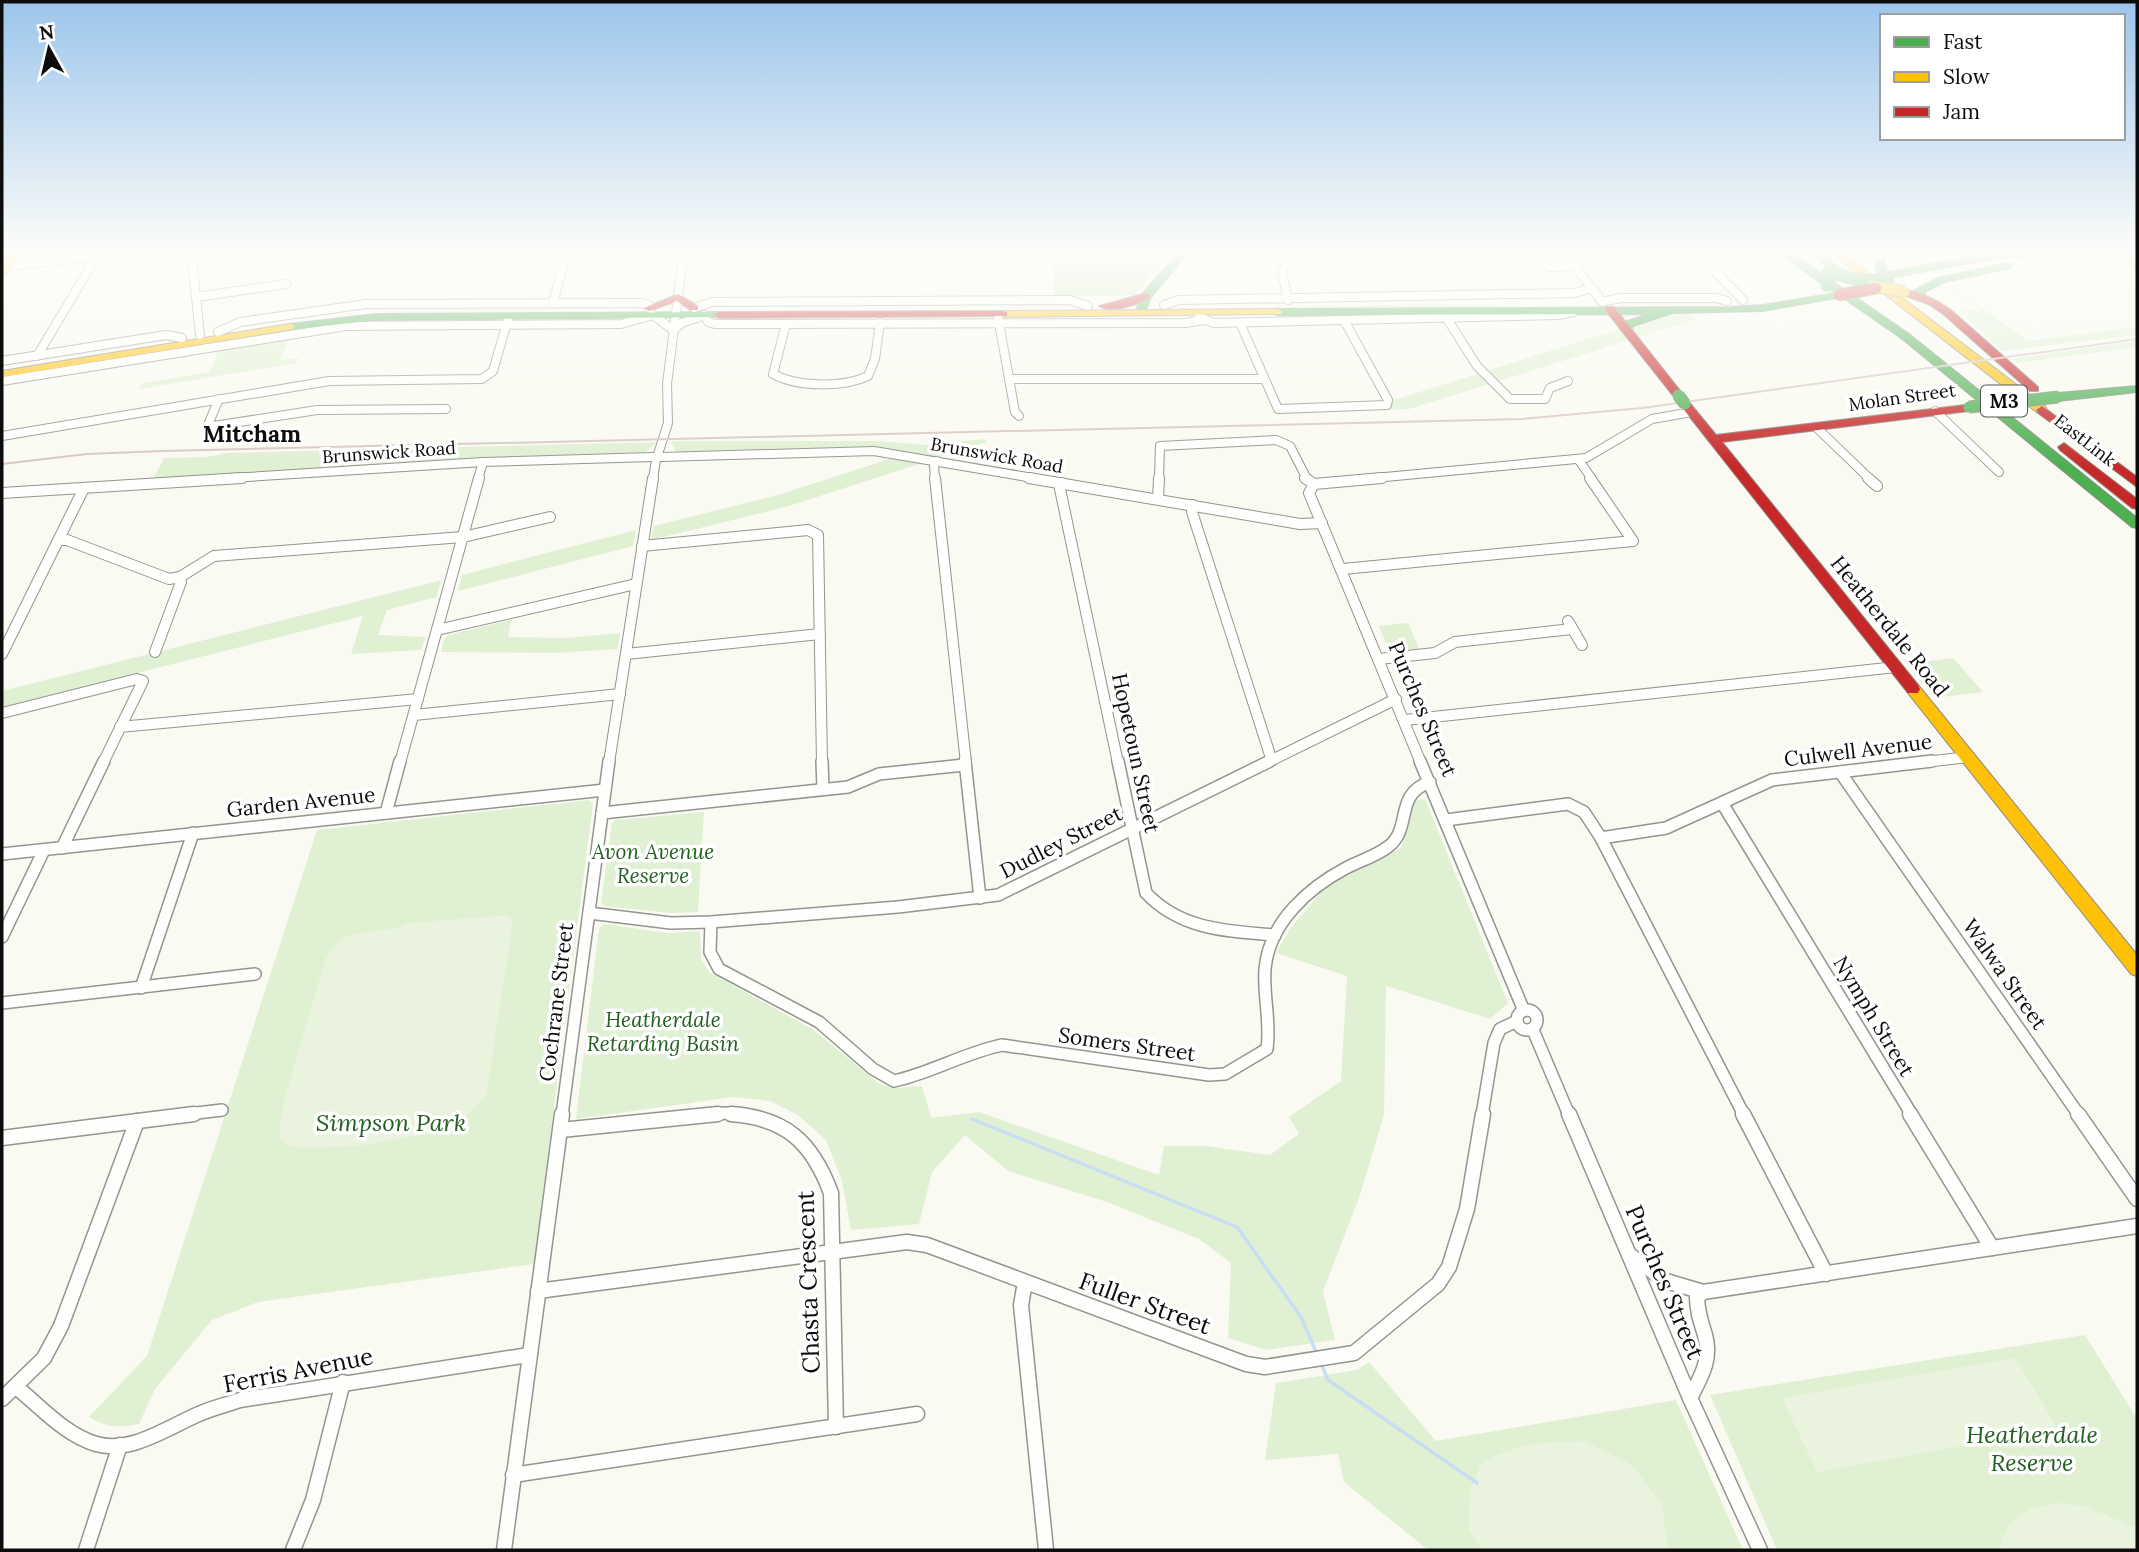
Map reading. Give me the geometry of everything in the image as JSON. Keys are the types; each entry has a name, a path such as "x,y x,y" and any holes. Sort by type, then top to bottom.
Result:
{"main road":[{"path":"2,367 182,338 200,339 218,332 285,322"},
{"path":"2,374 39,361 325,322"},
{"path":"1605,322 1625,329 1631,322"},
{"name":"Heatherdale Road","path":"1620,322 2137,968"},
{"path":"1870,322 1920,363 2134,515"},
{"name":"EastLink","path":"1885,322 2134,515"},
{"path":"1887,322 2134,515"},
{"name":"EastLink","path":"1928,322 2137,483"},
{"path":"1934,322 2042,410"},
{"path":"1960,322 2006,366 2137,475"},
{"name":"Molan Street","path":"1713,439 2137,389"}],"street":[{"path":"22,377 39,361 60,322"},
{"path":"198,322 200,339"},
{"path":"218,332 229,324 238,322"},
{"path":"2,381 346,326 442,322"},
{"path":"2,436 329,381 474,381 488,377 493,371 507,322"},
{"name":"Cochrane Street","path":"504,1550 605,790 657,457 668,423 667,384 675,322"},
{"path":"709,322 894,322"},
{"path":"999,322 1015,412 1019,416"},
{"path":"1237,322 1300,322"},
{"path":"1240,323 1278,409 1382,408 1387,405 1388,400 1345,322"},
{"path":"1449,322 1477,366 1510,399 1545,399 1550,388 1567,381"},
{"path":"786,324 773,374 789,382 864,379 872,371 880,323"},
{"path":"2,361 39,361"},
{"path":"1009,379 1263,379"},
{"path":"219,400 207,427 317,410 446,409"},
{"path":"1314,484 1591,457 1652,419 1685,404"},
{"path":"1935,411 1999,472"},
{"path":"1817,428 1877,486"},
{"name":"Purches Street","path":"1158,499 1160,446 1168,444 1276,440 1290,446 1304,477 1314,484 1309,493 1446,820 1522,1027 1533,1030 1690,1398 1760,1550"},
{"name":"Brunswick Road","path":"2,493 483,462 874,451 1300,524 1322,523"},
{"path":"1343,569 1633,541 1578,459"},
{"path":"937,461 934,466 980,898"},
{"path":"386,813 483,462"},
{"name":"Hopetoun Street","path":"1062,482 1060,489 1146,893 1153,902 1192,926 1275,934"},
{"path":"2,654 85,488"},
{"path":"1193,505 1192,512 1271,758"},
{"path":"60,540 67,540 169,579 180,577 214,556 463,537 550,517"},
{"path":"642,546 808,530 818,535 823,789"},
{"path":"155,652 181,582 180,577"},
{"path":"437,630 636,584"},
{"path":"1379,659 1435,653 1455,642 1570,625 1582,645"},
{"path":"626,654 820,634"},
{"path":"1405,720 1896,667"},
{"path":"2,713 137,679 143,681 62,848"},
{"path":"414,715 620,694"},
{"path":"120,727 418,699"},
{"name":"Dudley Street","path":"589,913 671,923 711,922 898,908 998,895 1271,758 1396,699"},
{"name":"Culwell Avenue","path":"1601,838 1666,828 1772,780 1968,757"},
{"path":"602,813 848,787 879,774 964,765"},
{"name":"Walwa Street","path":"1840,772 2137,1199"},
{"name":"Somers Street","path":"711,922 708,948 710,959 719,968 819,1022 873,1069 894,1080 914,1077 982,1049 1002,1045 1209,1075 1226,1074 1267,1048 1265,969 1268,948 1275,934 1298,905 1322,882 1390,846 1397,838 1410,792 1417,785 1430,782"},
{"name":"Garden Avenue","path":"2,855 605,790"},
{"path":"1446,820 1568,803 1587,812 1826,1274"},
{"name":"Nymph Street","path":"1722,803 1992,1248"},
{"path":"141,988 193,833"},
{"path":"2,937 44,850"},
{"path":"2,1003 255,974"},
{"name":"Fuller Street","path":"538,1291 907,1242 927,1245 1246,1364 1265,1367 1354,1353 1438,1284 1449,1266 1467,1209 1494,1043 1500,1029 1520,1016"},
{"path":"2,1138 222,1110"},
{"name":"Chasta Crescent","path":"561,1130 724,1113 749,1114 772,1121 795,1133 812,1151 825,1171 831,1193 836,1427"},
{"path":"2,1399 44,1358 61,1326 137,1121"},
{"path":"1629,1254 1666,1281 1703,1292 2137,1226"},
{"path":"1025,1282 1021,1306 1046,1550"},
{"path":"1690,1398 1704,1370 1708,1350 1696,1308 1697,1297 1703,1292"},
{"name":"Ferris Avenue","path":"16,1387 82,1438 98,1445 120,1445 154,1436 201,1413 240,1401 344,1382 529,1355"},
{"path":"293,1550 313,1500 344,1382"},
{"path":"513,1475 917,1414"},
{"path":"86,1550 120,1445"}],"green space":[{"path":"1686,322 1409,409 1385,410 1391,407 1391,401 1635,324"},
{"path":"1972,322 2002,322 2028,341 2135,327 2137,335 2001,351"},
{"path":"289,340 280,360 299,358 296,363 139,389 142,383 210,372 218,351"},
{"path":"2137,341 2137,347 2017,363 2011,359"},
{"path":"984,439 987,442 789,506 651,540 654,526 778,495 905,454 677,454 671,441 875,441 930,445"},
{"path":"657,442 642,455 152,481 164,458 206,457 227,453"},
{"path":"636,530 633,546 458,591 462,575"},
{"path":"442,580 436,597 387,610 378,635 426,637 421,650 351,654 363,616 2,707 2,691"},
{"path":"511,620 508,637 568,638 620,633 618,649 556,653 441,652 444,639 448,635"},
{"path":"1408,623 1419,649 1389,650 1379,626"},
{"path":"1953,658 1983,692 1934,698 1907,664"},
{"name":"Heatherdale Retarding Basin","path":"1425,799 1508,1003 1490,1019 1386,986 1384,1115 1359,1198 1323,1291 1335,1340 1267,1350 1228,1338 1231,1263 1199,1239 1107,1202 1008,1171 965,1135 932,1172 919,1224 851,1230 842,1181 826,1140 798,1115 770,1101 733,1097 576,1119 599,928 604,924 668,933 700,931 701,959 709,972 812,1029 880,1084 894,1088 922,1086 931,1118 979,1112 1159,1175 1164,1146 1205,1146 1270,1155 1299,1134 1289,1117 1341,1081 1347,976 1276,953 1290,929 1326,886 1401,848 1415,800"},
{"name":"Simpson Park","path":"589,800 593,803 534,1264 258,1302 212,1320 155,1389 139,1424 113,1426 89,1417 147,1356 317,830"},
{"name":"Avon Avenue Reserve","path":"704,812 698,912 671,913 604,906 601,903 612,823 616,820"},
{"path":"508,916 513,920 486,1097 455,1125 426,1134 358,1146 303,1148 290,1146 282,1141 279,1135 284,1101 324,964 331,950 350,935 396,928 408,923"},
{"name":"Heatherdale Reserve","path":"2085,1335 2137,1419 2137,1550 1777,1550 1710,1395"},
{"path":"2015,1358 2058,1429 1817,1472 1782,1398"},
{"path":"1369,1362 1436,1441 1676,1400 1743,1550 1428,1550 1344,1482 1338,1454 1265,1460 1276,1383 1357,1370"},
{"path":"1584,1441 1632,1465 1662,1504 1668,1550 1481,1550 1469,1529 1470,1492 1481,1463 1520,1447"},
{"path":"2059,1503 2084,1506 2137,1528 2137,1550 1999,1550 2008,1528 2020,1515 2037,1507"}],"waterway":[{"path":"972,1119 1237,1227 1301,1317 1317,1354"},
{"path":"1321,1363 1328,1380 1477,1483"}],"railway":[{"path":"2,464 87,454 163,451 1522,419 1642,408 2137,339"}],"traffic: fast":[{"path":"290,327 329,322"},
{"path":"1626,330 1628,324 1633,322"},
{"path":"1885,322 2137,524"},
{"path":"2058,397 2137,389"},
{"path":"1678,395 1685,404"},
{"path":"1969,407 2058,397"}],"traffic: slow":[{"path":"1928,322 2042,410"},
{"path":"2,374 290,327"},
{"path":"1913,689 2137,968"}],"traffic: jam":[{"path":"1621,322 1678,395"},
{"path":"1959,322 2034,389"},
{"path":"1685,404 1913,689"},
{"path":"1713,439 1969,407"},
{"path":"2042,410 2137,483"},
{"path":"2064,447 2137,505"}],"district":[{"name":"Mitcham","path":"252,433"}]}
